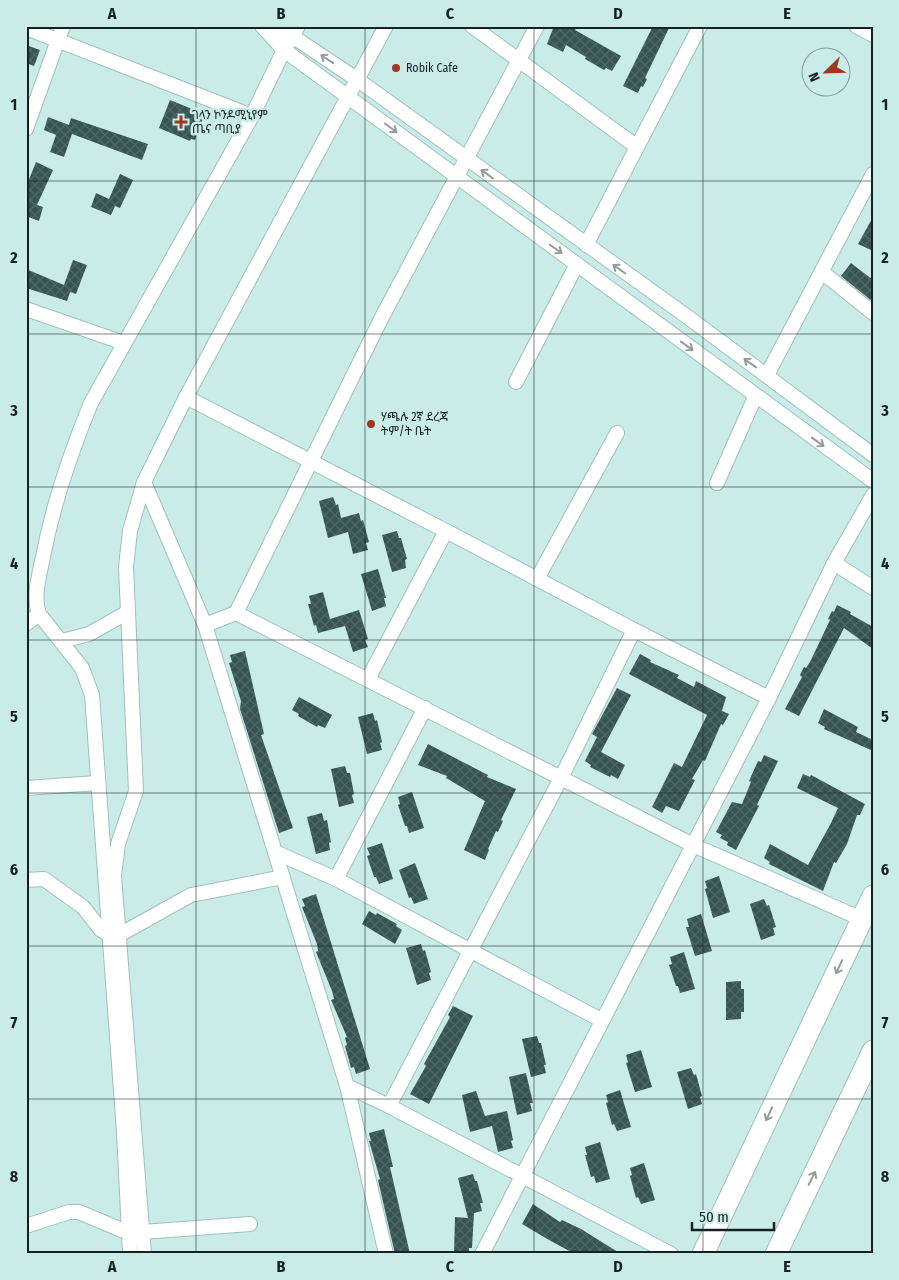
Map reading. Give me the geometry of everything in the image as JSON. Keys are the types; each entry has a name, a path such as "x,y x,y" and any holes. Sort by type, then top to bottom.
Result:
{"highway":[{"path":"703,1254 865,926 873,896"},
{"path":"776,1254 873,1051"}],"street":[{"path":"26,129 63,26"},
{"path":"262,26 284,50 350,96 456,178 577,264 755,397 873,481"},
{"path":"270,26 295,31 466,160 767,375 873,455"},
{"path":"130,1254 114,935 114,876 118,844 136,791 126,567 130,530 144,482 186,398 386,26"},
{"path":"472,26 637,147"},
{"path":"204,625 236,613 382,316 537,26"},
{"path":"586,245 700,26"},
{"path":"856,26 873,35"},
{"path":"26,28 252,116"},
{"path":"144,1254 144,1232 97,783 90,683 82,668 39,614 32,584 73,446 91,403 252,116 295,31"},
{"path":"767,375 873,174"},
{"path":"516,382 577,264"},
{"path":"822,272 873,313"},
{"path":"26,309 124,343"},
{"path":"717,483 755,397"},
{"path":"186,398 769,698"},
{"path":"537,579 617,433"},
{"path":"144,482 204,625 283,877 347,1086 386,1254"},
{"path":"482,1254 601,1020 769,698 834,563 873,495"},
{"path":"368,678 446,531"},
{"path":"834,563 873,588"},
{"path":"62,641 89,634 128,612"},
{"path":"236,613 368,678 693,845 865,926"},
{"path":"26,624 39,614"},
{"path":"389,1106 561,778 634,630"},
{"path":"336,879 425,708"},
{"path":"26,788 97,783"},
{"path":"275,852 336,879 601,1020"},
{"path":"26,880 44,879 82,907 101,930 114,935 192,894 283,877"},
{"path":"347,1086 389,1106 671,1254"},
{"path":"26,1226 69,1212 80,1212 129,1233 250,1224"}],"building":[{"path":"554,26 577,26 575,30 621,56 612,71 606,68 604,70 566,45 563,52 547,44"},
{"path":"653,26 670,26 645,78 647,79 638,93 623,86"},
{"path":"26,45 40,50 34,66 26,63"},
{"name":"ገላን ኮንዶሚኒየም ጤና ጣቢያ","path":"170,100 202,113 200,115 204,116 195,140 191,139 190,141 159,128"},
{"path":"48,117 69,125 71,118 148,144 142,160 72,134 64,157 50,152 56,135 44,130"},
{"path":"36,162 53,170 37,205 43,207 39,221 26,216 26,187"},
{"path":"120,174 133,180 120,208 115,206 111,215 91,207 96,193 109,199"},
{"path":"873,217 873,251 858,244"},
{"path":"73,260 87,265 76,294 70,292 67,301 26,288 26,269 64,285"},
{"path":"851,263 873,280 873,302 841,276"},
{"path":"333,497 336,505 338,504 341,518 359,513 369,542 366,543 368,550 353,554 348,532 328,538 319,501"},
{"path":"397,531 407,559 405,560 406,568 392,572 382,535"},
{"path":"378,569 386,598 384,598 386,606 372,611 361,574"},
{"path":"323,592 330,619 359,610 368,639 365,640 368,647 353,652 345,626 318,633 308,604 311,604 309,596"},
{"path":"837,605 873,627 873,649 844,628 799,716 785,709 802,677 800,675 804,667 806,668 810,662 830,620 828,619 832,611 834,612"},
{"path":"245,651 264,734 261,735 293,828 279,833 240,709 241,701 229,663 232,662 230,655"},
{"path":"640,654 651,660 650,662 679,675 677,678 694,687 696,681 726,697 722,711 729,714 723,725 721,724 705,761 703,760 692,779 695,780 679,811 666,806 662,813 652,807 674,763 682,767 707,715 629,674"},
{"path":"617,688 631,695 601,752 625,765 618,779 590,767 591,765 585,761 597,737 592,734"},
{"path":"299,697 332,715 325,728 318,725 317,727 298,716 299,714 292,710"},
{"path":"824,709 858,727 856,732 873,740 873,751 824,729 825,727 818,723"},
{"path":"373,713 375,721 377,720 382,750 367,754 358,717"},
{"path":"428,744 488,775 487,777 516,789 501,820 503,821 498,832 496,831 488,849 485,860 464,850 485,801 446,778 447,776 418,765"},
{"path":"764,755 778,761 757,805 759,806 736,850 727,845 728,842 720,838 722,835 716,832 732,802 742,804 751,782 749,781 758,761 761,762"},
{"path":"345,766 347,773 350,773 354,803 339,807 331,769"},
{"path":"803,774 810,777 811,775 865,804 860,815 857,815 847,844 836,863 834,862 823,891 769,864 770,862 764,858 770,844 808,865 838,808 797,788"},
{"path":"412,792 424,828 409,833 398,805 400,804 398,797"},
{"path":"322,813 324,821 327,820 331,842 329,843 330,850 316,854 307,817"},
{"path":"382,843 393,879 379,884 376,877 374,877 367,856 370,855 367,848"},
{"path":"415,863 428,899 414,904 411,897 409,898 399,870"},
{"path":"719,876 730,912 713,918 705,889 707,888 705,881"},
{"path":"316,894 370,1069 356,1074 354,1067 351,1068 345,1046 347,1045 345,1038 347,1037 331,1000 334,999 332,991 316,952 318,951 317,944 302,907 305,906 302,899"},
{"path":"764,899 767,906 769,905 776,927 773,928 775,935 761,940 750,904"},
{"path":"369,911 376,915 377,913 397,924 396,926 402,930 395,944 362,924"},
{"path":"701,914 712,951 695,956 686,927 689,927 687,919"},
{"path":"421,944 423,951 425,950 431,972 429,973 431,980 417,985 406,948"},
{"path":"684,952 695,989 680,993 669,965 672,964 670,957"},
{"path":"741,981 741,989 744,989 744,1012 741,1012 741,1019 726,1020 726,982"},
{"path":"453,1006 473,1016 429,1104 410,1094 450,1017 448,1015"},
{"path":"537,1036 539,1043 541,1043 546,1073 531,1077 522,1039"},
{"path":"641,1050 652,1087 635,1092 626,1063 628,1062 626,1055"},
{"path":"691,1068 694,1075 696,1074 702,1096 700,1097 702,1104 688,1109 677,1072"},
{"path":"526,1073 533,1103 530,1103 532,1111 517,1115 509,1077"},
{"path":"620,1090 631,1127 617,1131 614,1124 612,1125 606,1103 608,1102 606,1095"},
{"path":"476,1091 485,1116 507,1111 513,1148 498,1152 492,1126 470,1132 462,1095"},
{"path":"384,1129 393,1167 390,1167 410,1254 395,1254 378,1180 380,1179 369,1141 371,1141 369,1133"},
{"path":"600,1142 610,1179 596,1183 594,1176 591,1177 585,1155 587,1155 585,1147"},
{"path":"644,1163 655,1200 641,1204 638,1197 636,1198 630,1176 632,1175 630,1168"},
{"path":"473,1174 483,1203 480,1203 482,1211 474,1213 472,1248 469,1248 469,1254 454,1254 455,1217 468,1218 458,1178"},
{"path":"533,1204 560,1222 562,1220 581,1229 621,1254 575,1254 549,1240 522,1224"}],"place":[{"name":"Robik Cafe","path":"396,68"},
{"name":"ገላን ኮንዶሚኒየም ጤና ጣቢያ","path":"181,122"},
{"name":"ሃጫሉ 2ኛ ደረጃ ትም/ት ቤት","path":"371,424"}]}
